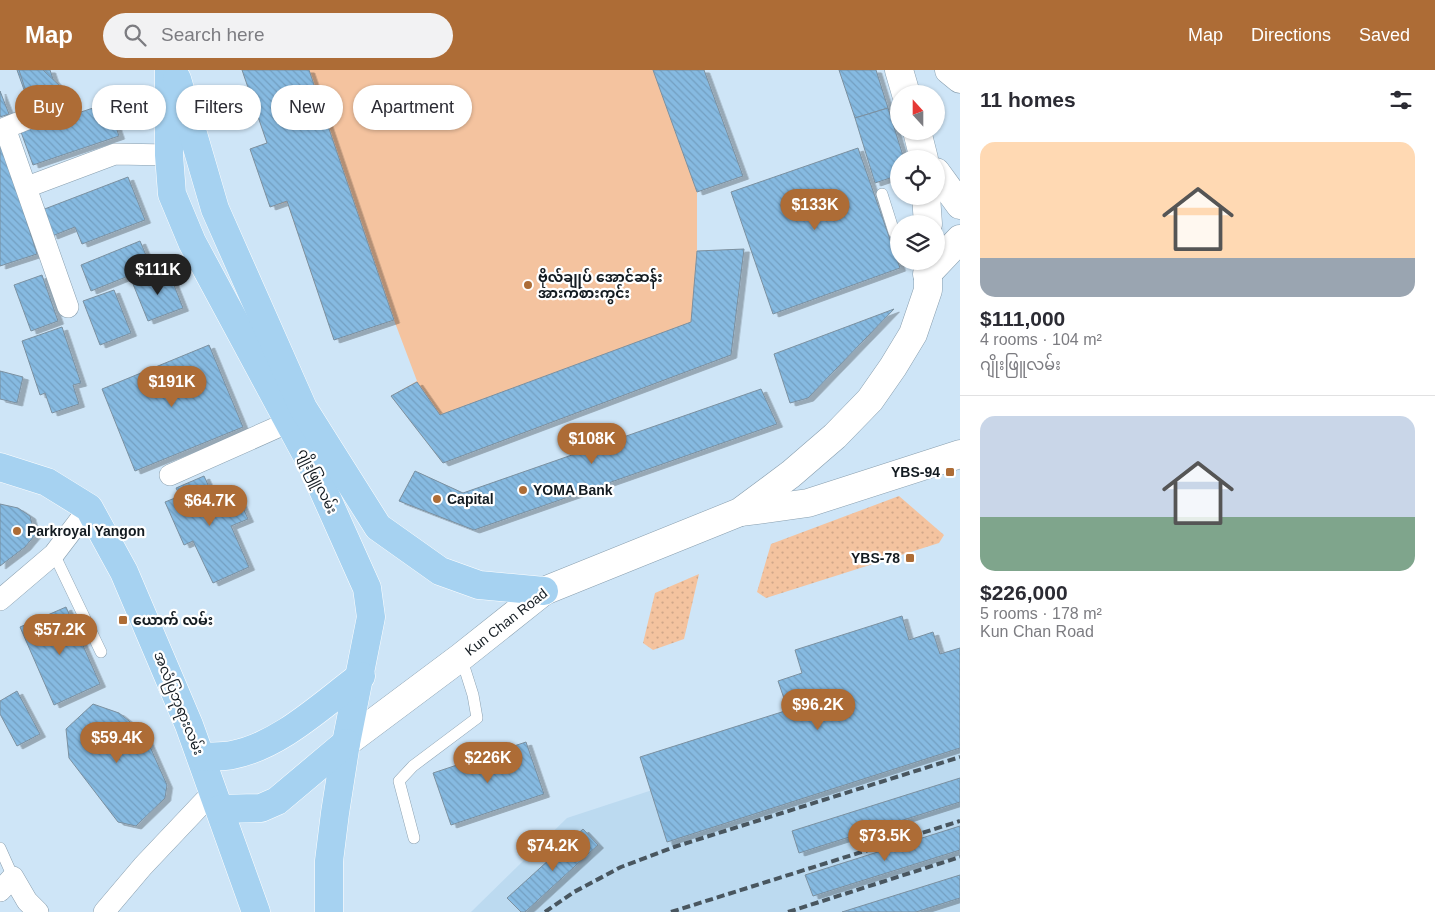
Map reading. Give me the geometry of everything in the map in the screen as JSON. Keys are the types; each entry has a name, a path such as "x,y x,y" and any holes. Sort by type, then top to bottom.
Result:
{"main road":[{"name":"ဂျိုးဖြူလမ်း","path":"169,70 169,155 172,194 192,242 312,465 367,588 371,617 361,676 346,742 329,861 328,912"},
{"path":"174,70 215,209 303,408 378,527 440,571 479,585 544,591"},
{"path":"899,70 903,85"},
{"path":"949,70 960,79"},
{"path":"945,183 960,205"},
{"path":"945,253 960,239"},
{"name":"Kun Chan Road","path":"740,512 821,449 870,400 913,334 928,290 928,270"},
{"name":"Kun Chan Road","path":"346,742 461,657 544,591 740,512 808,503 960,454"},
{"name":"အလံပြဘုရားလမ်း","path":"0,467 47,482 89,508 124,572 201,756 256,912"},
{"path":"201,756 232,755 256,748 282,734 361,676"},
{"path":"217,800 261,808 277,801 346,742"}],"street":[{"path":"15,124 2,129 27,187 68,307"},
{"path":"27,187 115,154 169,155"},
{"path":"170,475 289,422"},
{"path":"0,600 54,554 89,508"},
{"path":"104,912 143,866 217,800"},
{"path":"6,884 38,912"}],"lane":[{"path":"882,194 890,219"},
{"path":"54,554 101,652"},
{"path":"414,838 399,781 413,766 477,718 473,695 461,657"},
{"path":"0,848 6,884"}],"shaded area":[{"name":"ဗိုလ်ချုပ် အောင်ဆန်း အားကစားကွင်း","path":"242,70 704,70 743,176 697,192 697,251 744,249 731,355 443,463 391,396 417,381 394,320 334,340 287,202 270,207 250,149 267,143 261,125 261,85 247,85"},
{"path":"899,496 944,535 939,543 766,598 757,592 771,544"},
{"path":"699,574 684,639 653,650 643,643 655,593"},
{"path":"960,689 960,912 471,912 567,818"}],"building":[{"path":"17,70 50,70 55,85 22,85"},
{"path":"19,70 43,70 59,85 24,85"},
{"path":"242,70 309,70 314,85 271,85 271,130 329,130 394,320 334,340 287,201 270,207 250,149 267,143 261,125 261,85 247,85"},
{"path":"653,70 704,70 743,176 697,192"},
{"path":"839,70 876,70 888,108 855,118"},
{"path":"0,91 9,114 0,117"},
{"path":"92,108 92,130 117,130 119,136 33,165 21,132 27,130 82,130 82,112"},
{"path":"888,108 890,114 890,140 898,140 901,150 890,150 890,178 875,183 855,118"},
{"path":"0,137 37,254 0,266"},
{"path":"858,148 890,239 890,270 894,270 773,314 731,192"},
{"path":"128,177 145,220 82,244 75,227 52,236 42,210"},
{"path":"140,241 151,267 91,291 81,265"},
{"path":"744,249 731,355 443,463 391,396 417,382 440,415 691,322 697,251"},
{"path":"168,270 183,308 148,321 133,284"},
{"path":"42,275 58,321 31,331 14,285"},
{"path":"114,290 131,333 100,345 83,301"},
{"path":"894,309 808,398 790,403 774,354"},
{"path":"62,327 81,383 73,385 79,404 52,413 45,393 40,395 22,341"},
{"path":"209,345 243,427 135,471 102,389"},
{"path":"0,371 23,377 17,403 0,399"},
{"path":"761,389 777,424 474,530 399,501 415,471 463,493"},
{"path":"204,476 215,500 235,490 248,519 231,526 249,567 213,583 193,541 184,545 165,502 180,496 176,488"},
{"name":"Parkroyal Yangon","path":"0,504 18,508 30,516 35,535 25,547 0,566"},
{"path":"66,607 100,684 54,705 20,627"},
{"path":"902,616 909,640 933,632 940,654 960,648 960,748 667,842 640,757 788,710 778,681 802,673 795,650"},
{"path":"17,691 40,734 17,746 0,714 0,701"},
{"path":"93,704 119,713 144,733 167,785 165,798 136,826 118,822 69,758 66,729"},
{"path":"526,742 544,794 451,825 433,773"},
{"path":"960,778 960,802 799,853 792,831"},
{"path":"960,826 960,850 813,896 805,875"},
{"path":"583,829 598,845 525,912 521,912 507,898"},
{"path":"960,875 960,898 916,912 842,912"}],"railway":[{"path":"545,912 574,892 621,867 674,847 960,757"},
{"path":"671,912 960,821"},
{"path":"788,912 960,857"}],"place":[{"name":"ဗိုလ်ချုပ် အောင်ဆန်း အားကစားကွင်း","path":"528,285"},
{"name":"YBS-94","path":"950,472"},
{"name":"YOMA Bank","path":"523,490"},
{"name":"Capital","path":"437,499"},
{"name":"Parkroyal Yangon","path":"17,531"},
{"name":"YBS-78","path":"910,558"},
{"name":"ယောက် လမ်း","path":"123,620"}]}
